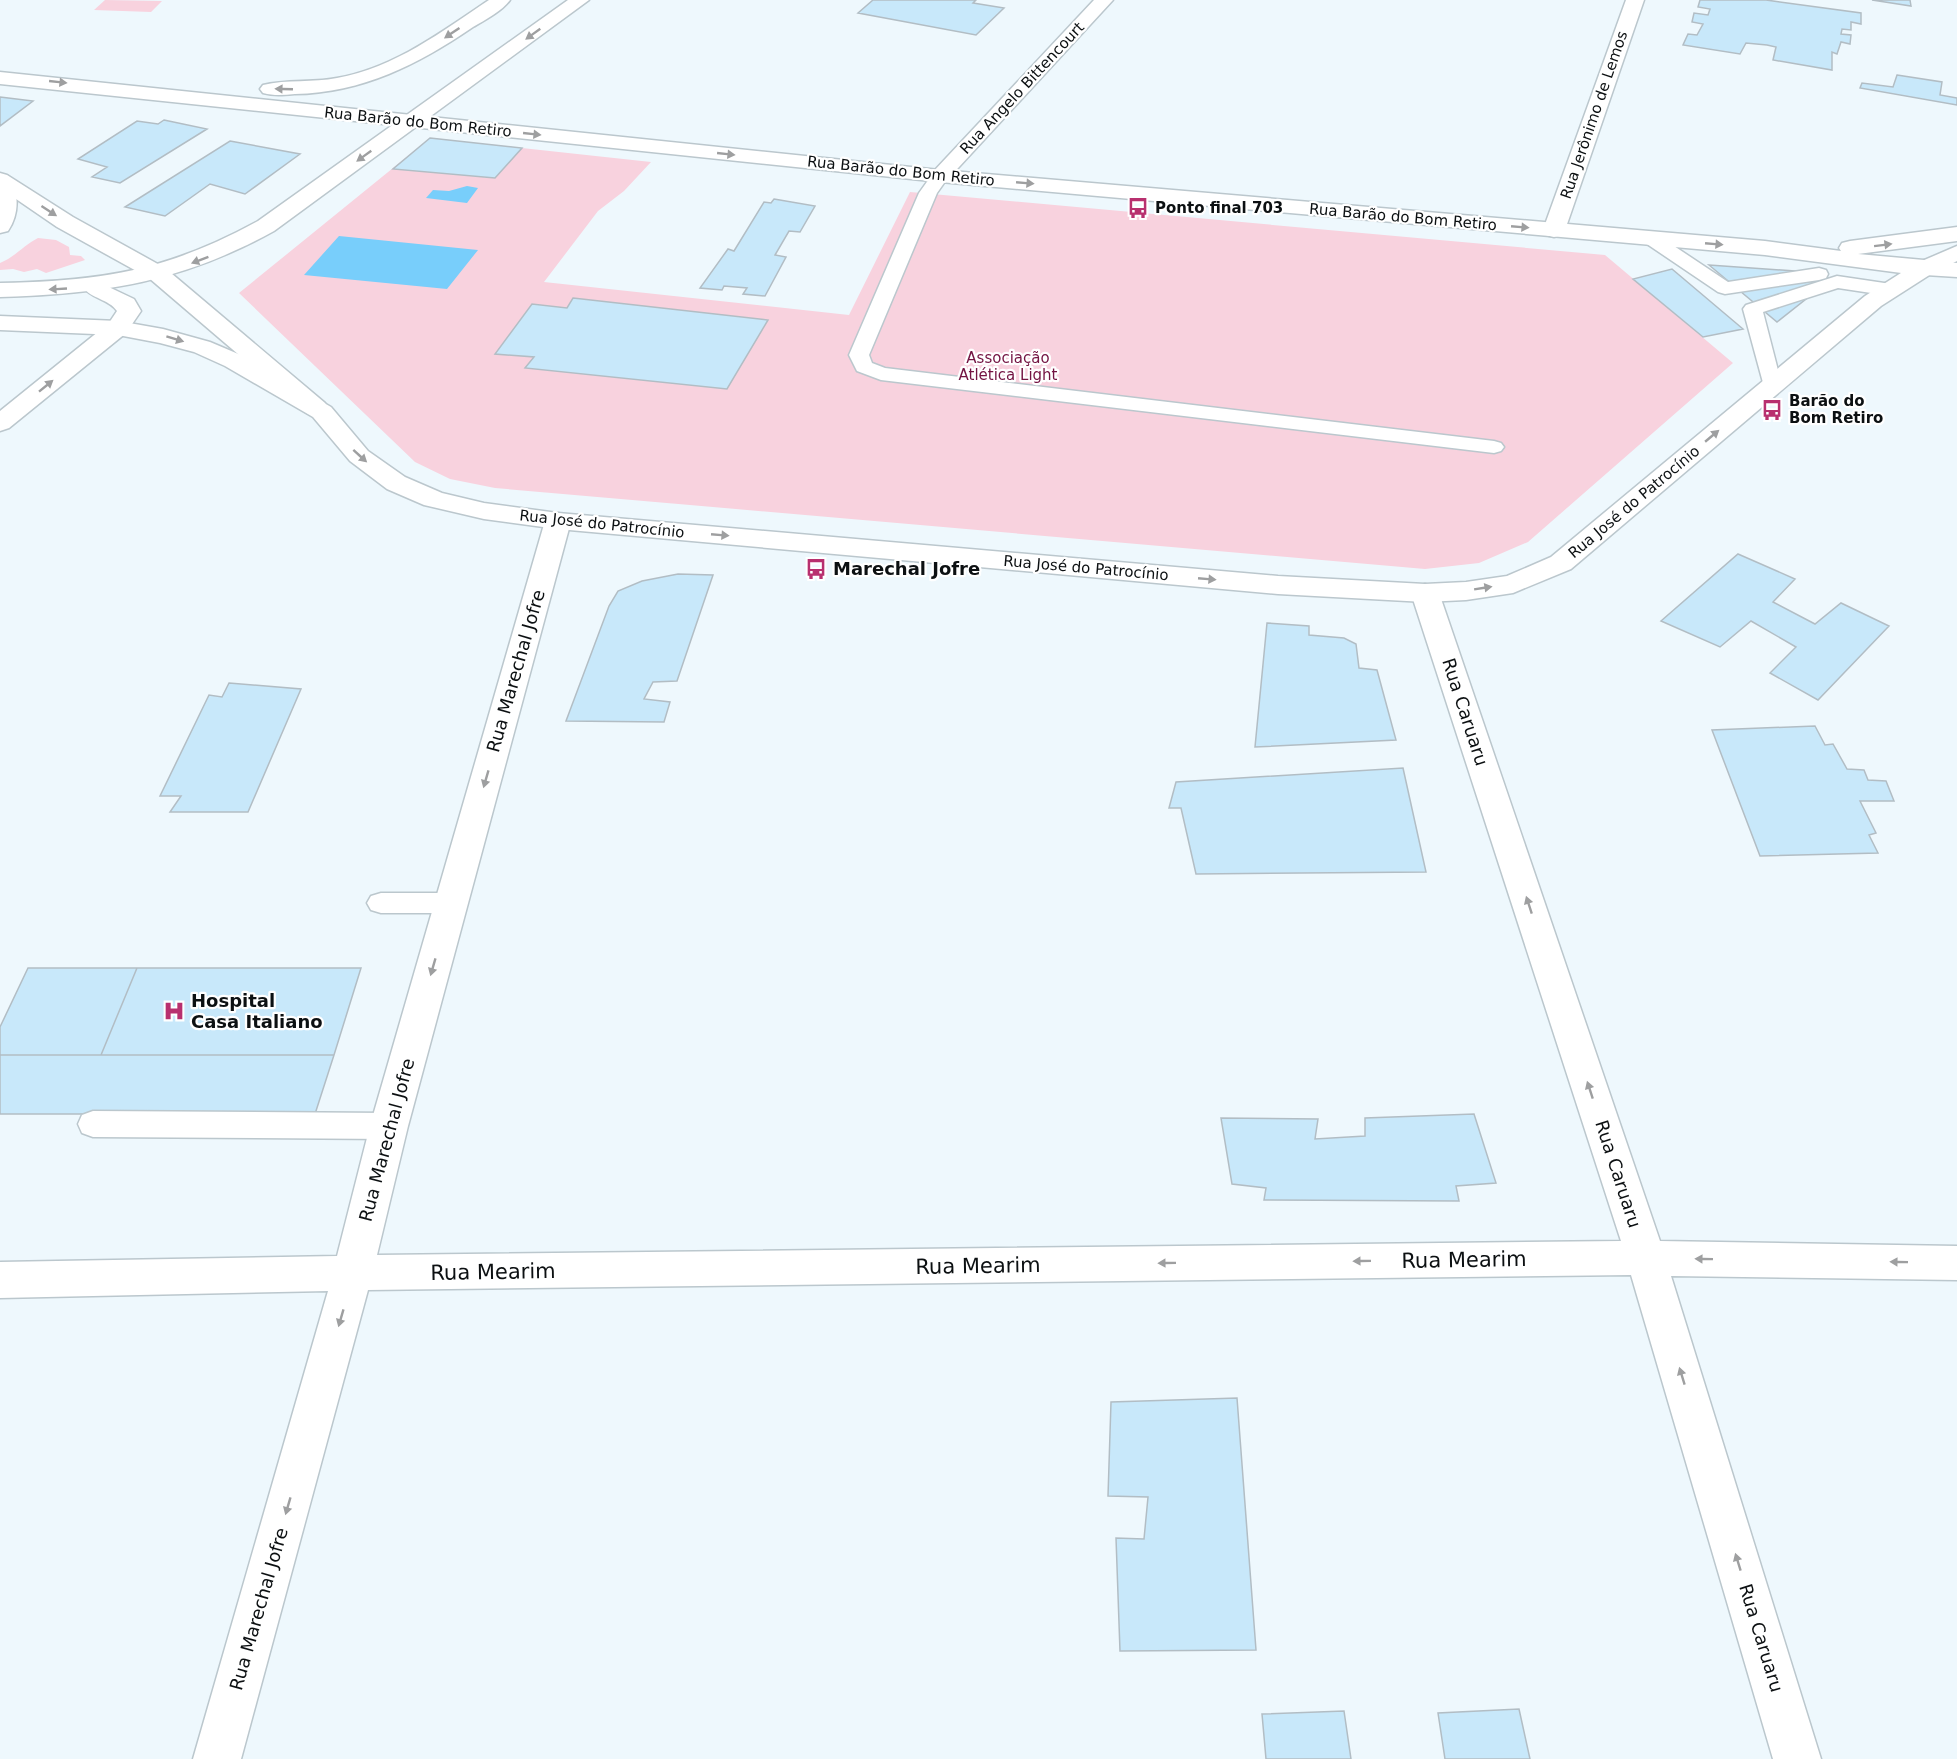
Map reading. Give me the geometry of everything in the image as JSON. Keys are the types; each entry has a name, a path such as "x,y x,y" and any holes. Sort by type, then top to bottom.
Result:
{"main road":[{"name":"Rua Barão do Bom Retiro","path":"0,62 48,65 255,88 316,88 343,85 398,66 431,48 501,0"},
{"path":"0,290 94,287 157,273 208,256 244,240 580,0"},
{"name":"Rua Angelo Bittencourt","path":"940,176 1104,0"},
{"name":"Rua Jerônimo de Lemos","path":"1554,230 1635,0"},
{"name":"Rua Barão do Bom Retiro","path":"0,78 940,176 1804,252 1923,269 1957,270"},
{"path":"0,180 7,203 0,226"},
{"name":"Rua José do Patrocínio","path":"0,180 65,222 157,273 321,412 359,456 396,483 433,499 484,511 558,521 1278,585 1425,593 1466,591 1513,584 1561,563 1873,301 1923,269"},
{"name":"Rua Barão do Bom Retiro","path":"1804,252 1882,245 1957,234"},
{"path":"1923,269 1957,253"},
{"path":"0,423 118,328 129,311 126,304 94,287"},
{"path":"0,323 118,328 163,336 234,361 321,412"},
{"name":"Rua Marechal Jofre","path":"217,1759 353,1273 389,1126 558,521"},
{"name":"Rua Caruaru","path":"1425,593 1646,1258 1797,1759"},
{"name":"Rua Mearim","path":"0,1280 353,1273 1646,1258 1957,1263"}],"lane":[{"path":"940,176 928,193 858,355 864,368 881,374 1494,447"},
{"path":"1650,238 1725,288 1818,275 1848,260"},
{"path":"1772,386 1753,309 1837,282 1891,290"},
{"path":"381,903 451,903"},
{"path":"93,1124 389,1126"}],"green space":[{"path":"105,0 162,1 151,12 94,10"},
{"name":"Associação Atlética Light","path":"430,138 651,162 624,191 598,211 544,282 849,315 910,192 1605,255 1733,363 1528,542 1479,563 1425,569 495,488 450,479 415,462 239,293"},
{"path":"38,238 56,240 69,247 70,255 81,256 85,260 46,273 37,269 24,272 13,269 0,270 0,263"}],"water":[{"path":"467,186 478,188 467,203 426,198 433,190 449,191"},
{"path":"339,236 478,250 447,289 304,275"}],"building":[{"path":"873,0 976,0 973,3 1004,8 976,35 858,13"},
{"path":"1700,0 1766,0 1861,13 1861,24 1851,22 1851,30 1842,29 1841,34 1851,35 1850,44 1841,42 1837,54 1832,52 1832,70 1773,60 1776,47 1767,45 1746,43 1740,54 1683,45 1688,34 1697,35 1703,24 1692,22 1694,13 1708,15 1710,9 1698,7"},
{"path":"1872,0 1910,0 1911,6"},
{"path":"1897,75 1942,82 1940,95 1957,98 1957,105 1860,88 1862,83 1893,87"},
{"path":"0,97 33,101 0,126"},
{"path":"164,120 207,129 120,183 92,177 107,167 78,159 137,121 158,124"},
{"path":"430,138 522,148 495,178 393,169"},
{"path":"230,141 300,154 245,194 210,184 165,216 125,207"},
{"path":"774,199 815,206 800,232 789,231 775,255 786,257 765,296 743,294 747,288 724,286 722,290 700,288 728,249 734,251 764,202 771,203"},
{"path":"1709,265 1809,272 1825,284 1777,322"},
{"path":"1672,269 1743,329 1703,337 1633,279"},
{"path":"573,298 768,320 727,389 525,368 534,357 495,354 532,304 567,308"},
{"path":"1738,554 1795,579 1773,602 1815,624 1841,603 1889,626 1818,700 1770,673 1796,647 1751,621 1720,647 1661,621"},
{"path":"678,574 713,575 677,681 653,682 644,699 670,702 664,722 566,721 609,606 618,591 642,581"},
{"path":"1267,623 1309,626 1309,635 1344,638 1356,644 1359,668 1377,670 1396,740 1255,747"},
{"path":"229,683 301,689 248,812 170,812 181,796 160,796 209,695 222,697"},
{"path":"1815,726 1825,745 1833,744 1847,769 1864,770 1868,780 1886,781 1894,801 1860,801 1876,833 1869,835 1878,853 1760,856 1712,730"},
{"path":"1403,768 1426,872 1196,874 1181,808 1169,808 1176,782"},
{"path":"28,968 137,968 101,1055 0,1055 0,1027"},
{"path":"137,968 361,968 334,1055 101,1055"},
{"path":"0,1055 334,1055 315,1114 0,1114"},
{"path":"1474,1114 1496,1183 1456,1186 1459,1201 1264,1200 1266,1188 1232,1184 1221,1118 1318,1119 1315,1139 1365,1136 1365,1118"},
{"path":"1237,1398 1256,1650 1120,1651 1116,1538 1144,1539 1148,1497 1108,1496 1111,1402"},
{"path":"1519,1709 1530,1759 1445,1759 1438,1713"},
{"path":"1344,1711 1351,1759 1266,1759 1262,1714"}],"place":[{"name":"Ponto final 703","path":"1138,208"},
{"name":"Barão do Bom Retiro","path":"1772,410"},
{"name":"Marechal Jofre","path":"816,569"},
{"name":"Hospital Casa Italiano","path":"174,1011"}]}
